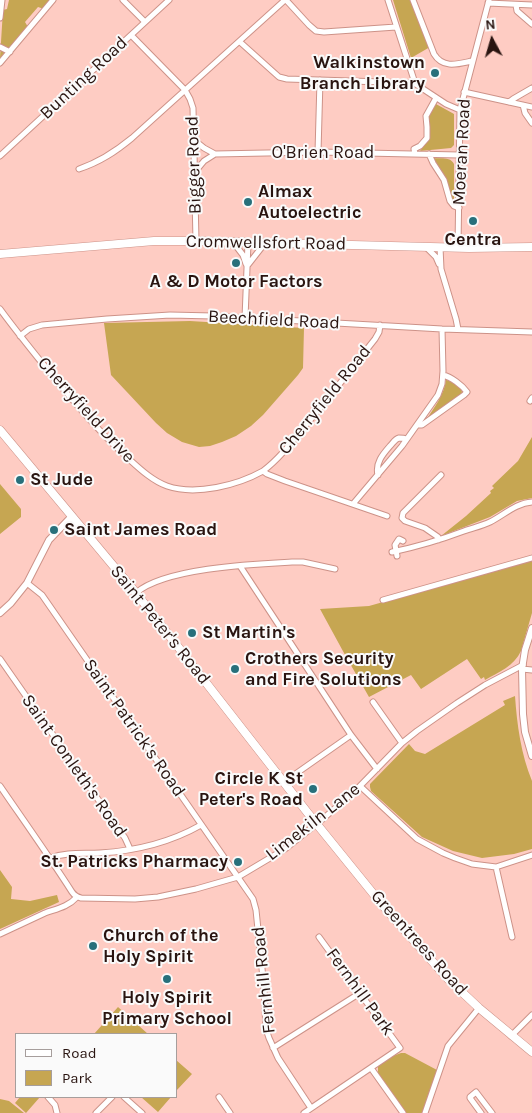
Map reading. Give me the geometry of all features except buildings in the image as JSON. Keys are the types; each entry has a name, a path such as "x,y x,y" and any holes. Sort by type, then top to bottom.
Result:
{"main road":[{"name":"Cromwellsfort Road","path":"0,254 154,241 532,247"},
{"name":"Saint Peter's Road","path":"0,430 136,593 316,824"},
{"name":"Greentrees Road","path":"316,824 384,907 448,979 511,1036 532,1052"}],"street":[{"path":"0,18 2,0"},
{"path":"0,63 53,0"},
{"path":"122,0 145,22"},
{"name":"Bunting Road","path":"0,156 169,0"},
{"path":"79,169 114,153 285,0 316,31 396,27"},
{"path":"388,0 414,83"},
{"path":"414,0 438,60 452,64 472,61"},
{"path":"488,2 532,5"},
{"name":"Moeran Road","path":"458,247 460,110 488,2"},
{"path":"516,5 517,11 532,24"},
{"path":"132,35 185,90"},
{"path":"240,42 279,77 287,79 414,83 446,104 460,110"},
{"path":"0,47 10,52"},
{"path":"318,152 320,80"},
{"path":"509,102 532,88"},
{"name":"Bigger Road","path":"185,90 193,108 196,241"},
{"path":"464,92 532,106"},
{"path":"414,154 414,149 420,146 427,138 426,116 436,98"},
{"path":"523,105 532,123"},
{"path":"194,140 215,154 204,161 194,173"},
{"name":"O'Brien Road","path":"215,154 318,152 459,155"},
{"path":"429,154 444,180 450,200 454,206 459,208"},
{"path":"233,242 243,255 247,267"},
{"path":"245,318 248,243"},
{"path":"247,267 265,243"},
{"path":"425,246 436,257 441,269 458,329"},
{"path":"440,247 441,269"},
{"name":"Cherryfield Drive","path":"0,309 81,410 120,451 157,481 167,486 178,488 210,488 230,485 263,472"},
{"name":"Beechfield Road","path":"20,336 28,329 42,325 170,315 532,332"},
{"name":"Cherryfield Road","path":"263,472 287,448 336,390 375,339 380,325"},
{"path":"352,504 407,439 438,395 443,375 442,329"},
{"path":"417,425 422,425 467,392 466,389 443,375"},
{"path":"378,474 376,470 378,464 396,439 407,439"},
{"path":"263,472 387,516"},
{"path":"438,540 438,537 426,528 402,518 403,513 441,475"},
{"path":"403,541 399,539 395,545 395,553 490,522 513,508 532,502"},
{"path":"0,612 11,603 27,583 49,540 72,516"},
{"path":"383,600 532,558"},
{"path":"136,593 146,586 172,577 203,570 292,562 303,562 335,569"},
{"path":"240,566 352,735 377,769"},
{"name":"Saint Patrick's Road","path":"27,583 42,595 238,877"},
{"path":"532,628 529,651 522,667 525,732 532,756"},
{"name":"Saint Conleth's Road","path":"0,659 125,838 130,850"},
{"path":"522,667 532,670"},
{"name":"Limekiln Lane","path":"77,897 135,899 158,897 238,877 284,848 316,824 360,786 402,742 485,685 514,668 522,667"},
{"path":"373,702 402,742"},
{"path":"284,782 352,735"},
{"path":"0,786 77,897 62,908 46,913 0,934"},
{"path":"360,786 416,838 454,858 472,864 496,867 532,855"},
{"path":"50,858 62,854 130,850 168,839 202,825"},
{"path":"496,867 512,938"},
{"name":"Fernhill Road","path":"238,877 253,899 256,910 266,1029 278,1058 311,1108"},
{"name":"Fernhill Park","path":"319,937 400,1048 371,1068"},
{"path":"273,1048 360,993"},
{"path":"426,1113 448,1046 479,1008"},
{"path":"511,1036 532,1015"},
{"path":"304,1113 371,1068 403,1113"},
{"path":"481,1113 470,1098 476,1092 492,1113"},
{"path":"219,1097 230,1113"},
{"path":"49,1098 55,1104 58,1113"},
{"path":"96,1113 111,1098"},
{"path":"125,1098 142,1113"}],"green space":[{"path":"9,0 50,0 44,9 38,7 25,22 28,27 0,58 3,10 7,9"},
{"path":"393,0 412,0 430,47 411,58"},
{"path":"436,104 454,114 454,145 451,148 420,151 429,136 427,118"},
{"path":"433,158 448,159 454,164 454,204"},
{"path":"190,321 304,328 303,368 298,375 251,426 236,436 210,446 199,447 182,442 167,433 111,375 104,323"},
{"path":"446,380 458,386 462,392 461,396 426,420 441,396"},
{"path":"532,437 532,498 517,501 490,517 441,536 491,493 490,491 494,488 492,486 518,461"},
{"path":"0,484 21,509 21,517 0,534"},
{"path":"532,560 532,613 521,651 510,665 485,680 484,677 481,679 467,659 421,689 411,675 369,697 320,609 369,606"},
{"path":"515,696 520,739 532,781 532,849 514,854 482,858 453,851 422,837 371,791 370,784 409,744 415,751 425,754 505,705 503,701"},
{"path":"0,870 12,887 11,899 30,901 57,895 59,902 0,929"},
{"path":"118,1007 147,1033 95,1033"},
{"path":"401,1053 405,1053 437,1070 423,1113 405,1113 378,1073 378,1066"},
{"path":"178,1062 192,1074 178,1089"},
{"path":"19,1098 39,1098 26,1113 15,1103"},
{"path":"142,1098 170,1098 158,1112"},
{"path":"0,1099 9,1101 24,1113 0,1113"}],"place":[{"name":"Walkinstown Branch Library","path":"435,73"},
{"name":"Almax Autoelectric","path":"248,202"},
{"name":"Centra","path":"473,221"},
{"name":"A & D Motor Factors","path":"236,263"},
{"name":"St Jude","path":"20,480"},
{"name":"Saint James Road","path":"54,530"},
{"name":"St Martin's","path":"192,633"},
{"name":"Crothers Security and Fire Solutions","path":"235,669"},
{"name":"Circle K St Peter's Road","path":"313,789"},
{"name":"St. Patricks Pharmacy","path":"238,862"},
{"name":"Church of the Holy Spirit","path":"93,946"},
{"name":"Holy Spirit Primary School","path":"167,979"}]}
